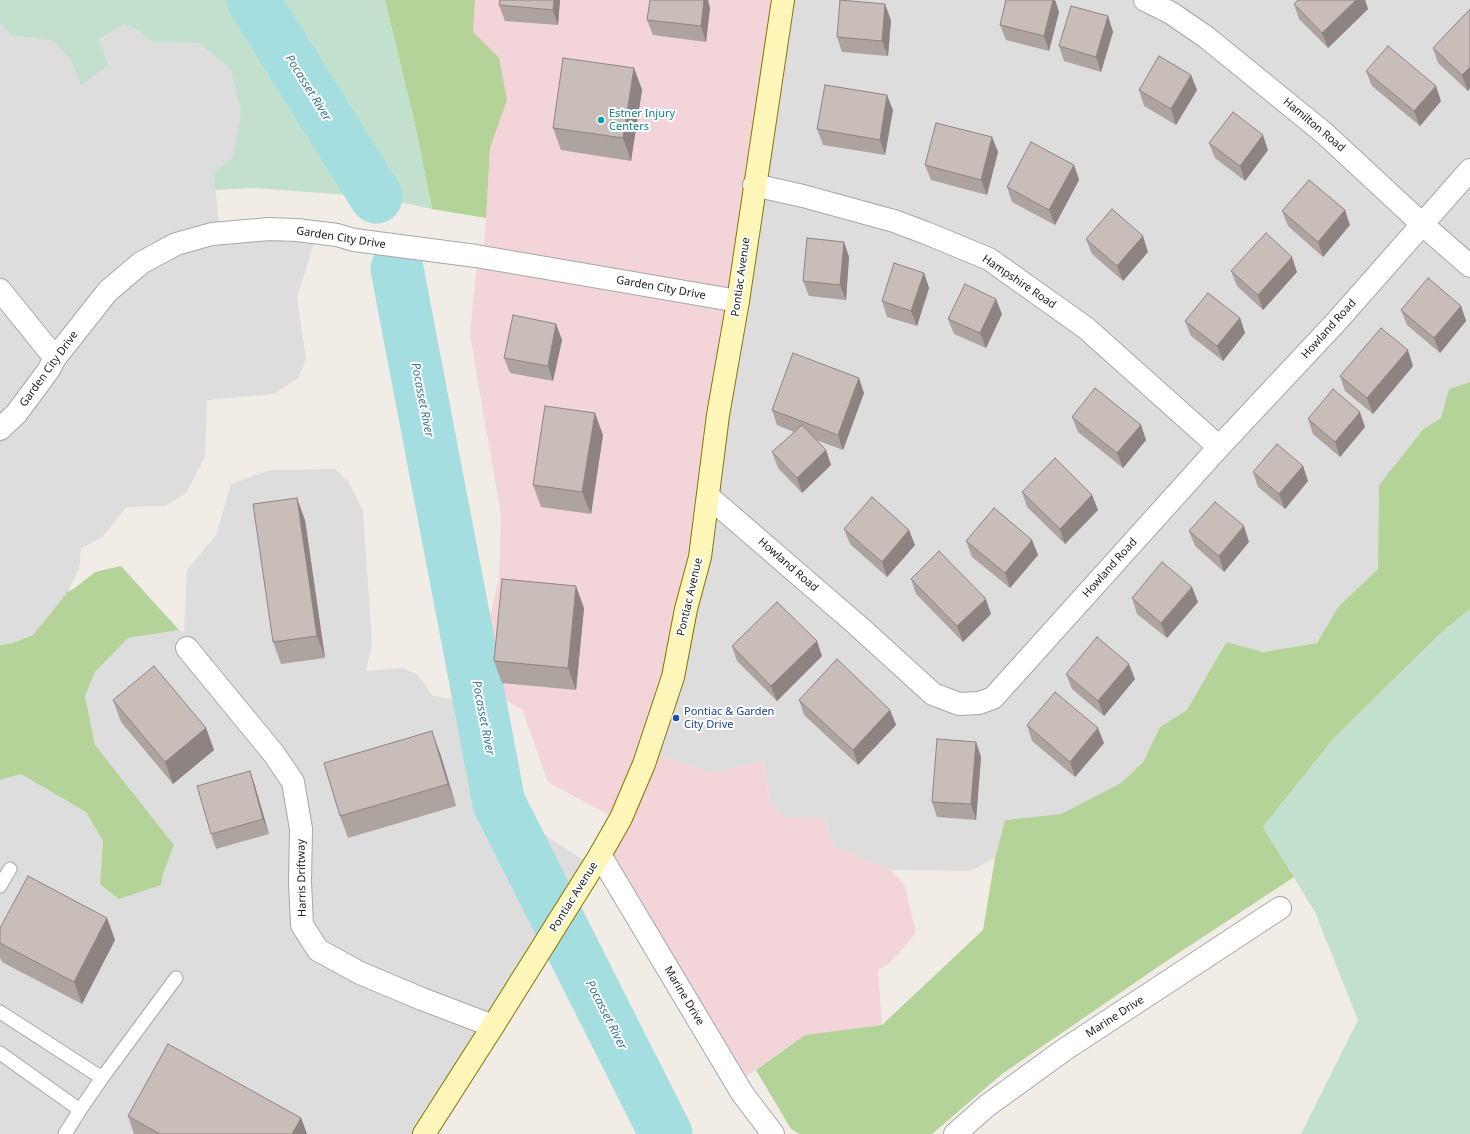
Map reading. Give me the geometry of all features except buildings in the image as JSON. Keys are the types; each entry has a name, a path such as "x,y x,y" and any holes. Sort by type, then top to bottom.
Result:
{"main road":[{"name":"Pontiac Avenue","path":"424,1134 494,1026 600,855 621,818 644,764 673,678 686,609 700,558 709,497 718,415 738,301 782,0"}],"street":[{"name":"Hamilton Road","path":"1145,0 1171,13 1219,47 1324,133 1422,224 1470,266"},
{"name":"Howland Road","path":"709,497 856,624 933,694 959,704 979,703 993,698 1219,447 1337,321 1470,170"},
{"name":"Hampshire Road","path":"754,185 803,196 894,221 926,232 990,259 1086,328 1219,447"},
{"name":"Garden City Drive","path":"0,429 16,414 48,371 55,358 108,291 141,263 176,244 212,234 269,230 303,231 337,235 354,240 476,256 738,301"},
{"path":"0,290 55,358"},
{"name":"Harris Driftway","path":"187,648 274,754 293,782 301,829 300,882 302,925 318,950 360,973 422,999 494,1026"},
{"name":"Marine Drive","path":"600,855 742,1093 773,1134"},
{"name":"Marine Drive","path":"955,1134 988,1105 1064,1050 1280,908"}],"lane":[{"path":"0,886 10,869"},
{"path":"65,1134 102,1078 176,978"},
{"path":"0,1012 102,1078"},
{"path":"0,1053 80,1110"}],"shaded area":[{"path":"475,0 783,0 713,471 648,750 711,773 764,761 769,799 782,817 825,818 834,846 891,870 905,886 916,933 890,963 878,970 882,1025 805,1035 744,1078 601,856 616,819 548,782 522,709 475,685 499,577 501,516 470,334 477,261 484,248 490,148 507,100 473,32"},
{"path":"783,0 1470,0 1470,382 1449,389 1441,418 1422,429 1379,485 1378,569 1338,607 1317,643 1263,652 1225,642 1187,710 1160,727 1143,762 1121,783 1061,814 1005,820 995,858 971,871 891,870 834,846 825,818 782,817 769,799 764,761 711,773 648,750"},
{"path":"0,23 11,35 54,41 71,60 123,25 133,27 152,42 199,43 231,70 241,112 233,157 214,173 219,228 317,234 297,297 306,359 298,378 274,394 207,400 205,457 186,493 165,506 127,507 101,538 81,548 79,569 68,593 33,635 13,643 0,645"},
{"path":"335,469 348,481 363,511 372,644 366,671 403,668 418,675 433,696 470,702 490,748 508,768 528,824 591,865 425,1134 0,1134 0,780 21,774 86,812 103,841 100,884 161,885 163,874 174,845 95,745 85,696 95,672 128,638 179,630 184,632 187,570 216,535 231,484 270,470"}],"green space":[{"path":"0,0 385,0 415,125 432,209 376,197 254,188 215,190 214,173 233,157 241,112 231,70 199,43 152,42 133,27 123,25 99,40 108,65 81,85 71,60 54,41 11,35 0,23"},
{"path":"385,0 475,0 473,32 499,58 507,100 490,148 486,218 432,209 415,125"},
{"path":"1470,382 1470,609 1441,633 1335,737 1263,827 1294,877 1165,962 1002,1074 932,1134 800,1134 791,1129 756,1070 805,1035 882,1025 983,930 995,858 1005,820 1061,814 1121,783 1143,762 1160,727 1187,710 1226,642 1263,652 1317,643 1338,607 1378,569 1379,485 1423,429 1441,418 1449,389"},
{"path":"121,566 179,630 128,638 95,672 85,696 95,745 174,845 163,874 161,885 119,899 100,884 103,841 86,812 21,774 0,780 0,645 13,643 33,635 63,598 63,596 66,596 66,593 75,588 95,572"},
{"path":"1470,609 1470,1134 1301,1134 1358,1020 1315,912 1263,827 1335,737 1441,633"}],"waterway":[{"name":"Pocasset River","path":"253,0 376,197"},
{"name":"Pocasset River","path":"397,269 499,803 666,1134"}],"place":[{"name":"Estner Injury Centers","path":"601,120"},
{"name":"Pontiac & Garden City Drive","path":"676,718"}]}
